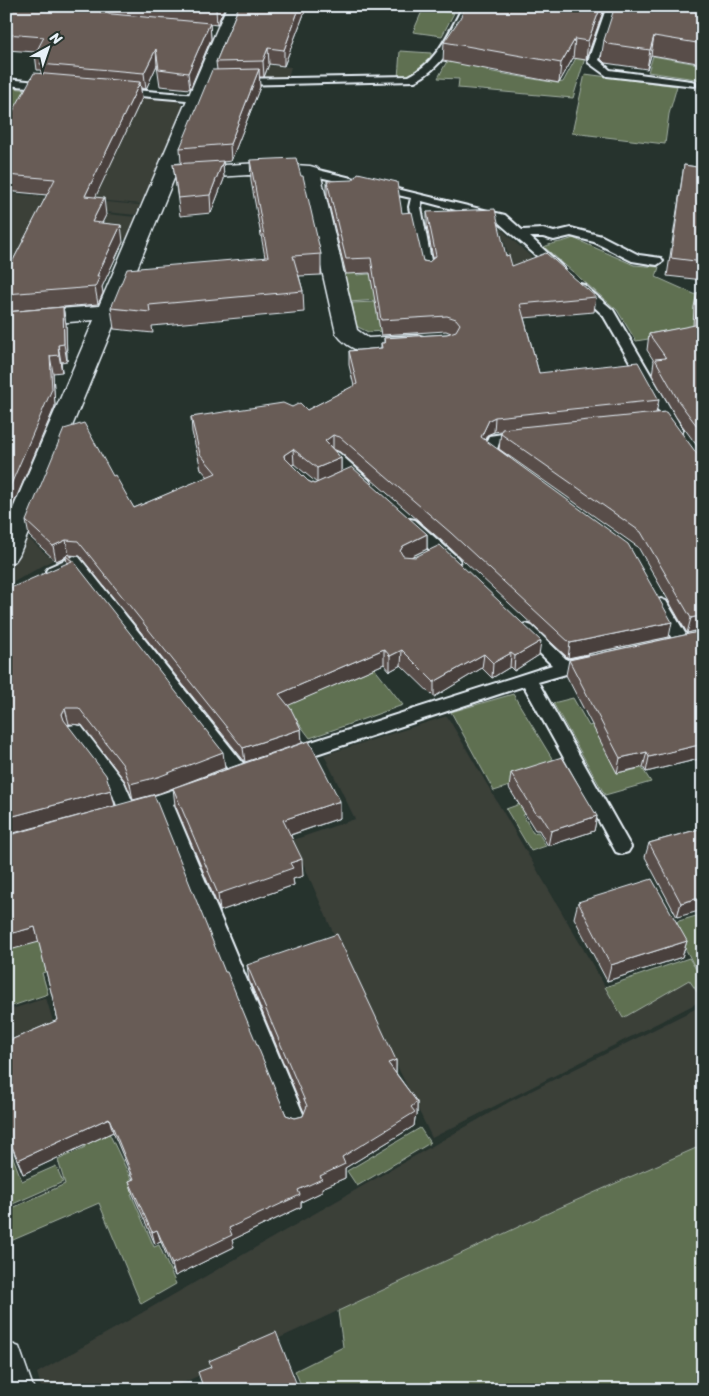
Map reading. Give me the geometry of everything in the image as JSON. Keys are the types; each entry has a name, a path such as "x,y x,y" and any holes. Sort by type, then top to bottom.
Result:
{"street":[{"path":"8,545 109,312 165,175 210,86 225,33 236,6"},
{"path":"206,31 225,33"},
{"path":"165,175 282,168 310,172 347,333 363,345 437,340"},
{"path":"6,320 109,312"},
{"path":"6,1360 16,1390"}],"lane":[{"path":"112,91 411,79 424,74 433,66 468,6"},
{"path":"612,6 593,61 607,72 691,84"},
{"path":"6,82 64,87"},
{"path":"310,172 417,196 501,218 608,313 664,420 686,444"},
{"path":"417,196 415,207 427,271"},
{"path":"519,234 543,233 554,236 571,232 598,239 636,258 657,261"},
{"path":"513,468 490,451 494,440 533,435"},
{"path":"334,456 375,493"},
{"path":"338,481 354,474"},
{"path":"397,512 465,573"},
{"path":"424,558 440,550"},
{"path":"40,578 74,561 240,772"},
{"path":"655,594 689,640 664,646"},
{"path":"515,620 564,667"},
{"path":"277,760 528,678 564,667 601,659"},
{"path":"528,678 622,846"},
{"path":"75,731 118,786 127,811"},
{"path":"223,779 258,766"},
{"path":"108,816 163,801 206,785"},
{"path":"163,801 296,1121"}],"shaded area":[{"path":"225,62 291,67 288,78 219,78"},
{"path":"33,90 176,100 185,107 141,204 6,192 6,140"},
{"path":"6,193 140,205 136,215 42,206 6,276"},
{"path":"108,214 136,217 126,239 96,236"},
{"path":"500,228 541,266 514,275"},
{"path":"27,537 53,560 12,583 7,579"},
{"path":"447,716 623,1017 689,979 703,1000 432,1138 339,946 293,840 355,819 324,755"},
{"path":"46,998 55,1028 15,1041 6,1011"},
{"path":"703,1005 703,1145 559,1208 168,1390 42,1390 37,1373 509,1102"}],"green space":[{"path":"423,9 454,13 442,36 413,32"},
{"path":"462,33 492,58 487,71 557,83 563,82 577,56 585,58 573,98 458,88 459,79 438,78"},
{"path":"400,51 431,53 431,59 424,71 398,78"},
{"path":"653,56 703,65 703,80 648,72"},
{"path":"585,74 677,86 669,114 665,144 572,133"},
{"path":"11,88 33,90 6,140 6,96"},
{"path":"573,238 634,265 659,267 656,277 703,298 703,330 636,341 617,310 544,247"},
{"path":"352,250 357,275 383,273 420,297 349,302 339,251"},
{"path":"375,302 378,320 382,320 384,331 368,332 356,326 352,303"},
{"path":"290,561 403,705 310,738 228,630"},
{"path":"513,694 559,770 494,791 451,712"},
{"path":"573,698 589,726 596,724 625,772 642,768 651,782 605,795 553,703"},
{"path":"520,804 526,814 523,815 533,833 538,832 546,846 531,851 506,809"},
{"path":"703,914 703,1000 689,980 623,1018 605,987 689,958 696,969 672,923"},
{"path":"51,930 51,970 42,973 48,994 6,1008 6,947"},
{"path":"68,1100 107,1129 137,1191 131,1194 154,1247 159,1245 176,1284 141,1304 99,1203 6,1243 6,1211 65,1184 58,1160 85,1147"},
{"path":"420,1128 430,1143 357,1186 347,1171"},
{"path":"6,1139 22,1181 56,1166 63,1182 6,1207"},
{"path":"703,1145 703,1390 303,1390 295,1371 343,1347 338,1311 559,1208"}],"building":[{"path":"6,6 97,6 101,13 210,23 188,73 159,69 156,49 144,73 40,64 45,55 35,54 44,37 6,34"},
{"path":"180,6 217,6 216,9"},
{"path":"239,6 300,6 284,50 268,48 263,61 216,62"},
{"path":"466,6 601,6 588,41 575,39 561,63 444,42"},
{"path":"615,6 703,6 703,44 654,36 650,50 608,44 604,40"},
{"path":"259,69 230,144 180,148 212,70"},
{"path":"34,73 140,82 85,196 104,198 92,222 121,225 97,276 100,276 95,287 6,294 6,274 55,179 6,175 6,114 11,115"},
{"path":"296,158 301,176 303,176 321,254 293,256 303,291 149,305 150,312 111,308 127,269 268,257 250,160"},
{"path":"223,161 210,195 178,198 173,164"},
{"path":"684,165 703,168 703,262 671,258"},
{"path":"358,173 397,182 402,213 412,212 423,261 429,262 436,256 427,212 495,209 506,256 509,255 512,266 546,253 596,297 520,304 539,373 638,362 659,400 495,417 489,420 481,437 628,544 672,622 570,643 451,533 340,437 333,435 325,441 341,458 317,468 293,449 284,457 308,481 314,484 352,467 427,534 403,546 400,551 403,556 415,557 440,545 541,641 515,656 511,653 493,663 484,654 434,682 402,650 390,656 384,649 279,694 291,709 301,729 243,748 78,541 66,540 53,546 26,521 64,429 84,423 113,476 115,475 134,508 216,473 200,454 191,417 283,403 292,407 300,403 307,410 357,384 349,351 382,348 381,343 385,343 384,338 447,334 456,331 460,324 456,319 447,316 381,320 371,258 346,259 327,181 353,180"},
{"path":"697,292 703,299 703,434 679,402 655,359 666,358 649,334 695,325"},
{"path":"63,307 64,344 58,345 59,355 50,356 52,389 6,496 6,312"},
{"path":"666,412 700,458 703,459 703,615 691,618 641,532 501,434 502,429"},
{"path":"68,554 223,752 158,777 130,784 123,765 79,708 65,708 62,714 64,720 106,775 111,790 6,818 6,590 72,561 66,556"},
{"path":"703,631 703,744 649,757 647,752 620,758 569,660"},
{"path":"309,741 340,801 283,820 302,859 290,863 293,868 218,894 173,788"},
{"path":"562,757 597,816 551,831 541,815 537,815 511,773"},
{"path":"154,795 225,972 227,972 286,1115 295,1118 303,1116 307,1106 247,965 337,934 396,1060 388,1063 417,1102 411,1107 415,1112 342,1157 345,1164 320,1176 322,1179 298,1190 300,1195 229,1228 232,1235 172,1264 157,1230 152,1232 129,1181 134,1179 109,1118 18,1160 6,1133 6,1042 58,1020 35,927 6,935 6,836"},
{"path":"703,828 703,897 681,903 649,843"},
{"path":"652,879 687,941 611,965 578,902"},
{"path":"276,1332 299,1390 204,1390 198,1372 211,1367 209,1361"}]}
